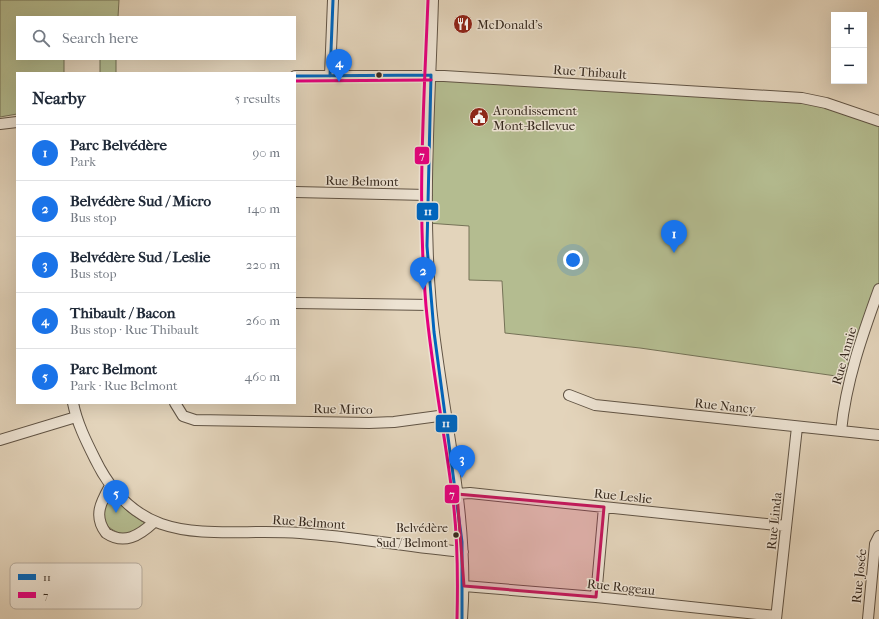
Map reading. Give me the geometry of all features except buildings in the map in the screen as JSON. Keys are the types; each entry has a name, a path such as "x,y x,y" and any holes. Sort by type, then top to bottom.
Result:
{"street":[{"path":"330,76 332,0"},
{"path":"433,0 427,246 431,305 457,494 463,552 464,586 462,619"},
{"name":"Rue Thibault","path":"296,76 431,75 802,98 826,103 879,121"},
{"path":"0,124 16,122"},
{"name":"Rue Belmont","path":"296,192 428,195"},
{"name":"Rue Annie","path":"841,431 844,408 857,351 879,289"},
{"path":"296,303 431,305"},
{"name":"Rue Nancy","path":"569,395 595,406 879,435"},
{"name":"Rue Belmont","path":"73,404 76,417 100,469 110,486 127,504 154,522 170,528 195,532 318,535 463,552"},
{"name":"Rue Mirco","path":"177,404 183,416 196,420 369,423 400,421 446,414"},
{"path":"0,440 76,417"},
{"name":"Rue Linda","path":"776,618 797,426"},
{"path":"110,486 99,510 98,518 106,533 121,539 129,538 144,531 154,522"},
{"name":"Rue Leslie","path":"457,494 470,493 786,526"},
{"path":"596,597 604,507"},
{"name":"Rue Josée","path":"868,619 875,544 879,536"},
{"name":"Rue Rogeau","path":"464,586 596,597 776,618"}],"highlighted area":[{"path":"457,494 604,507 596,597 464,586"}],"green space":[{"path":"0,0 119,0 118,16 16,16 16,60 64,60 64,72 16,72 16,114 0,117"},
{"path":"100,60 116,60 116,72 100,72"},
{"path":"431,75 802,98 879,121 879,289 850,378 640,348 505,333 502,281 469,280 469,226 427,223"},
{"path":"111,495 127,511 146,524 127,535 109,527 104,520 103,510"}],"transit line":[{"name":"11","path":"330,76 333,0"},
{"name":"7","path":"428,0 422,153 423,268 432,355 455,515 458,589 457,619"},
{"name":"11","path":"431,75 427,246 434,332 462,542 462,619"},
{"name":"11","path":"296,76 431,75"},
{"name":"7","path":"296,81 431,80"}],"place":[{"name":"McDonald's","path":"463,24"},
{"name":"Thibault / Bacon","path":"339,82"},
{"name":"Arondissement Mont-Bellevue","path":"479,117"},
{"name":"Parc Belvédère","path":"674,253"},
{"name":"Belvédère Sud / Micro","path":"423,290"},
{"name":"Belvédère Sud / Leslie","path":"462,478"},
{"name":"Parc Belmont","path":"116,513"},
{"name":"Belvédère Sud / Belmont","path":"456,535"}]}
